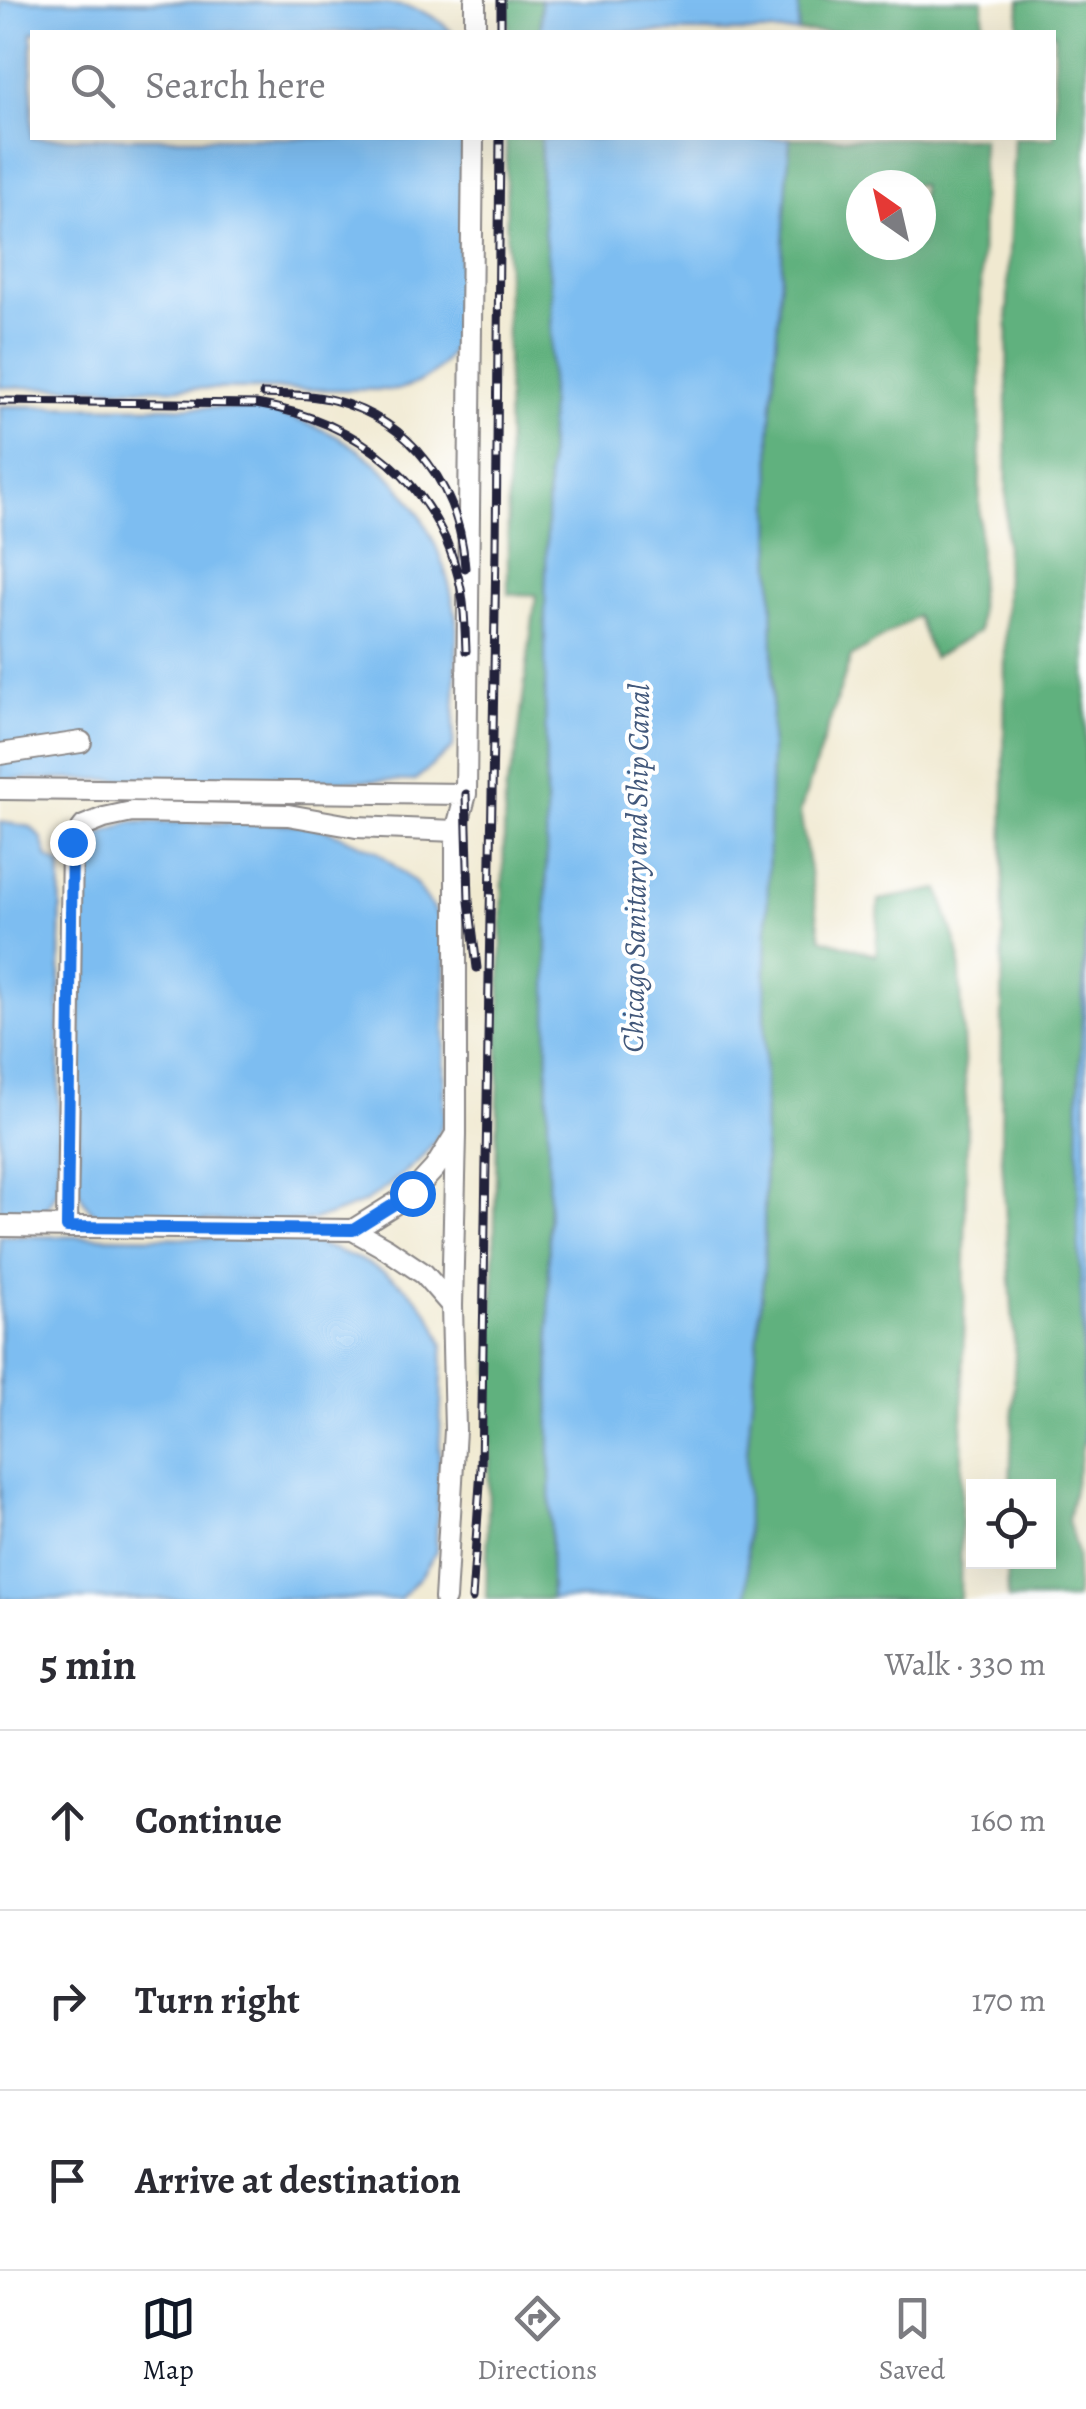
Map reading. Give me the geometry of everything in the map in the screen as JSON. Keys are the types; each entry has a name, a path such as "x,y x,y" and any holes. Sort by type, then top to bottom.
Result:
{"lane":[{"path":"475,0 475,30"},
{"path":"445,1599 455,1430 452,1306 456,830 466,794 474,140"},
{"path":"0,754 81,742"},
{"path":"0,789 466,794"},
{"path":"67,1227 72,842 84,826 132,812 288,815 356,827 456,830"},
{"path":"353,1230 412,1193 456,1135"},
{"path":"0,1226 353,1230 424,1274 452,1306"}],"green space":[{"path":"508,0 541,0 541,30 508,30"},
{"path":"799,0 983,0 983,30 798,30"},
{"path":"1020,0 1086,0 1086,914 1079,1099 1084,1439 1068,1520 1077,1554 1076,1599 1008,1599 1007,1569 1056,1569 1056,1479 1010,1479 1015,1354 1001,1145 1008,276 1014,140 1056,140 1056,30 1018,30"},
{"path":"506,140 541,140 541,204 552,295 545,619 551,1599 486,1599 505,792 516,754 536,595 508,594"},
{"path":"790,140 982,140 979,631 933,658 917,616 851,657 800,812 821,938 876,955 879,900 939,889 959,951 967,1120 960,1599 748,1599 746,1463 764,1267 773,655 770,434"}],"water":[{"path":"0,0 384,4 421,11 450,30 30,30 30,140 463,140 458,335 448,356 428,377 397,390 0,387"},
{"path":"541,0 799,0 798,30 541,30"},
{"name":"Chicago Sanitary and Ship Canal","path":"541,140 790,140 770,434 773,655 764,1267 746,1463 748,1599 551,1599 545,619 552,295 541,204"},
{"path":"0,406 262,411 313,426 347,442 376,463 421,518 450,586 457,631 453,748 414,781 0,779"},
{"path":"0,822 31,827 42,839 48,858 61,865 58,1189 47,1208 36,1217 0,1221"},
{"path":"131,822 298,824 327,830 377,851 415,883 446,927 444,1119 436,1140 417,1162 363,1203 303,1222 107,1219 83,1199 78,1189 82,865 85,847 95,837"},
{"path":"1086,914 1086,1442 1078,1227"},
{"path":"0,1236 300,1239 358,1259 393,1278 423,1305 443,1345 436,1552 421,1576 400,1599 0,1599"}],"railway":[{"path":"501,0 501,30"},
{"path":"472,1599 481,1469 500,140"},
{"path":"263,394 333,400 387,424 409,441 442,485 454,511 465,568"},
{"path":"0,401 256,404 293,412 360,442 389,463 434,518 461,589 466,651"},
{"path":"466,794 469,901 477,968"}],"route":[{"path":"72,842 67,1227 353,1230 412,1193"}]}
